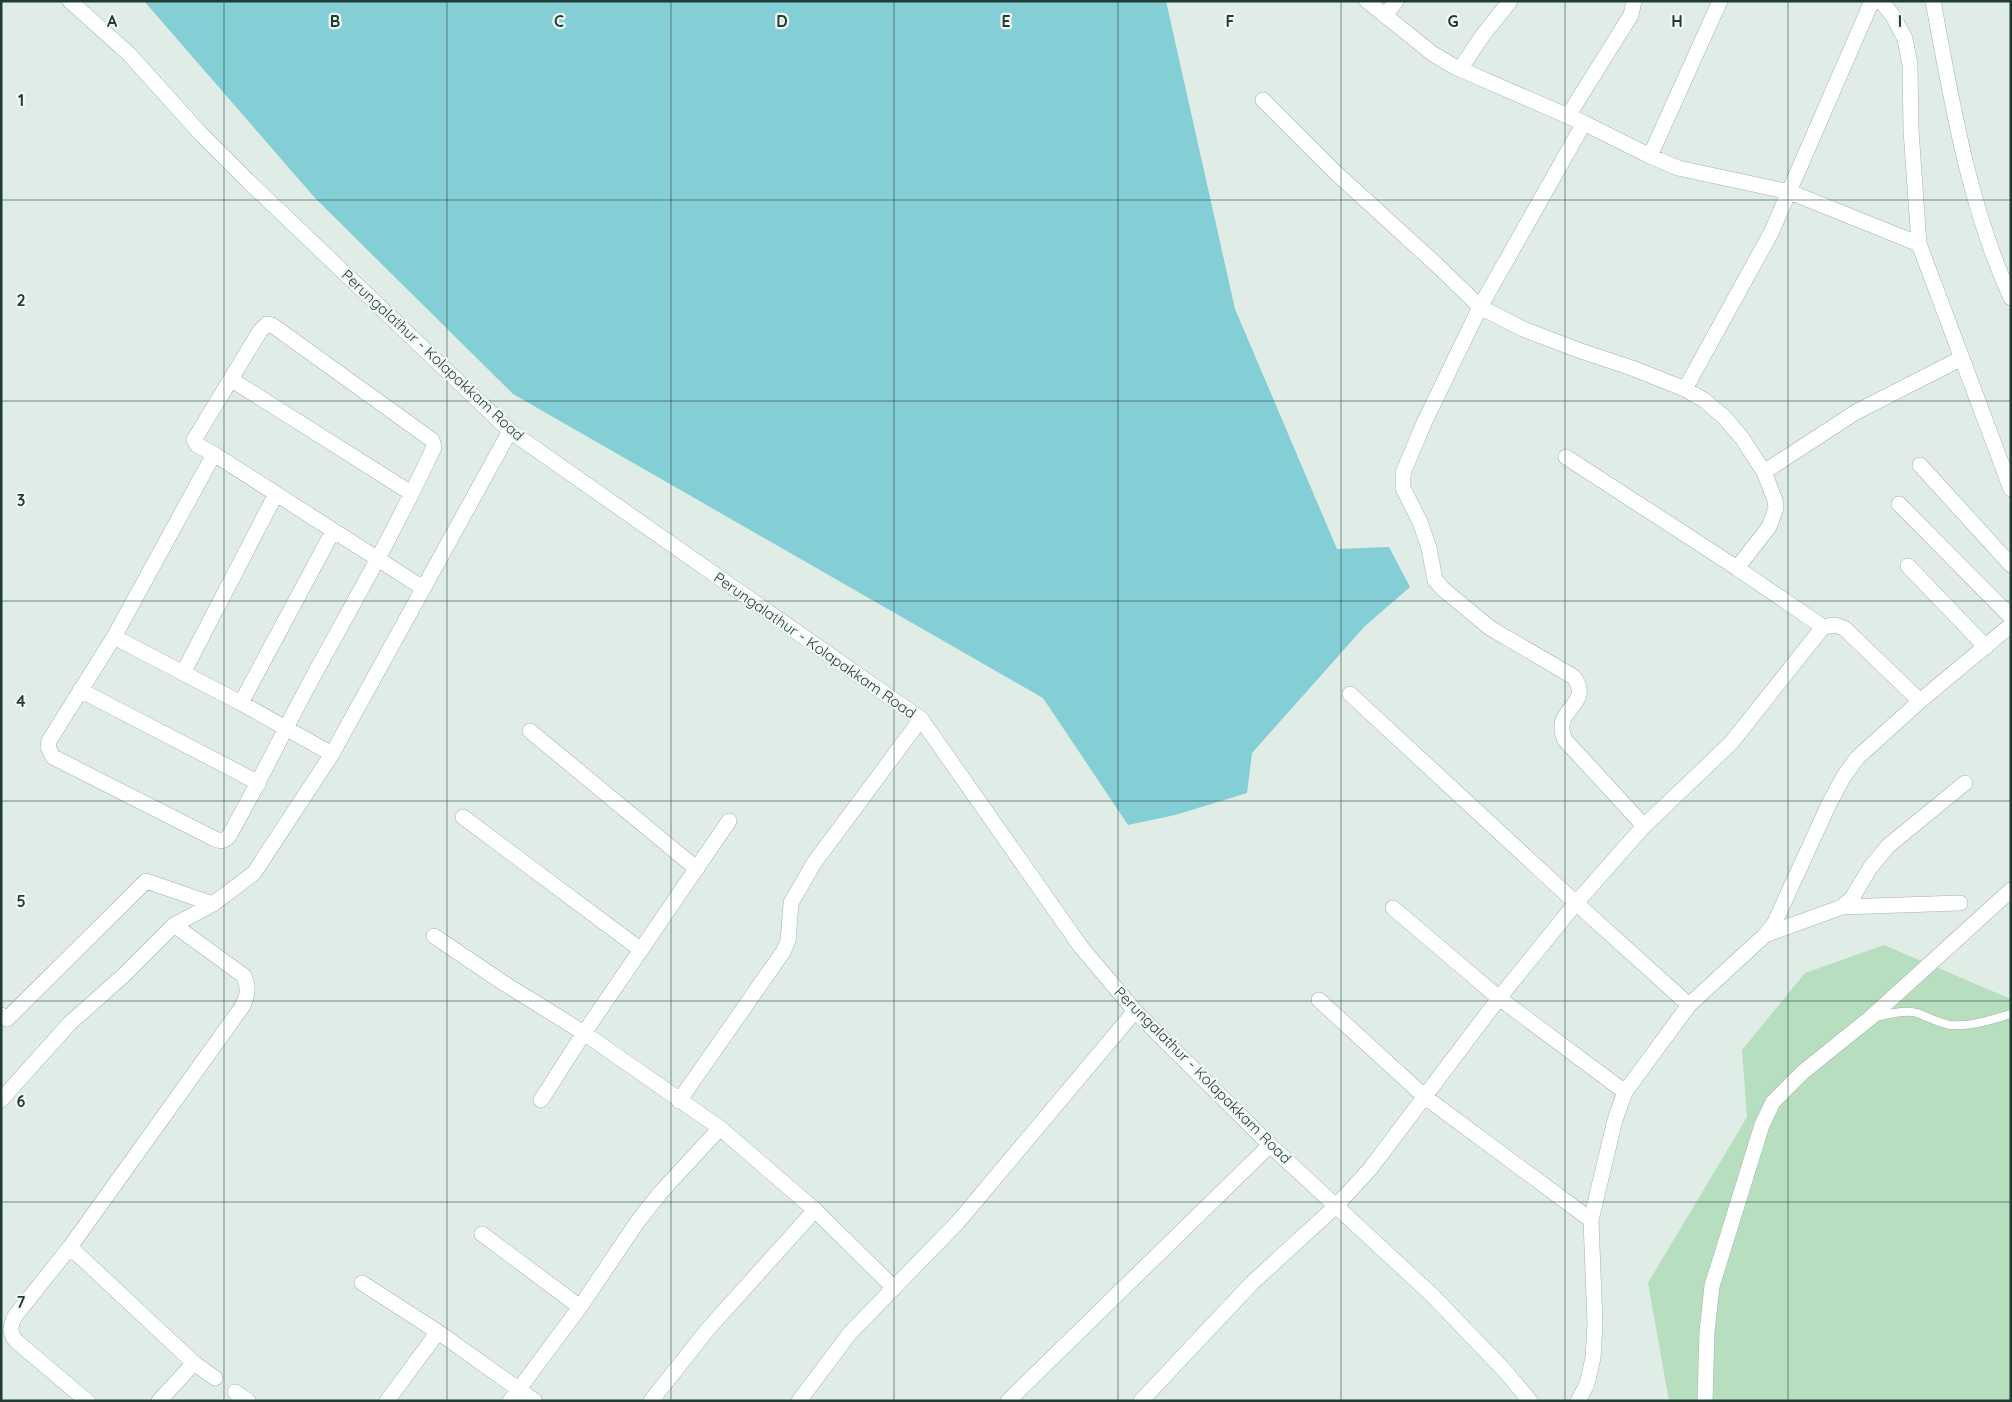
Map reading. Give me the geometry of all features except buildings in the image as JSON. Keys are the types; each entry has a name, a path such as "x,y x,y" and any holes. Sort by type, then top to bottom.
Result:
{"street":[{"name":"Perungalathur - Kolapakkam Road","path":"70,1 129,54 200,133 248,181 510,431 921,719 1081,947 1135,1011 1270,1145 1432,1295 1505,1371 1530,1401"},
{"path":"1367,1 1433,54 1460,69 1584,123 1650,156 1678,168 1790,192 1918,244"},
{"path":"1385,16 1396,1"},
{"path":"1460,69 1483,35 1510,1"},
{"path":"1568,116 1631,15 1634,1"},
{"path":"1650,156 1720,1"},
{"path":"1685,389 1771,233 1872,1"},
{"path":"1881,1 1893,16 1905,39 1910,64 1911,130 1918,244 2011,489"},
{"path":"1933,1 1973,198 1996,265 2011,298"},
{"path":"1262,100 1335,172 1480,307 1523,329 1685,389 1704,400 1724,417 1742,438 1764,472 1775,500 1776,508 1769,526 1737,568"},
{"path":"1584,123 1480,307 1424,423 1403,473 1403,488 1420,522 1429,548 1436,580 1443,589 1490,628 1574,677 1580,691 1578,699 1561,724 1562,732 1566,740 1644,826"},
{"path":"214,454 114,636 49,741 48,747 53,757 221,841 229,836 259,784 285,727 377,559 434,447 432,440 272,325 267,324 263,327 194,440 197,445 214,454 333,531 377,559 423,588"},
{"path":"1764,472 1856,412 1962,358"},
{"path":"232,380 411,493"},
{"path":"4,1090 70,1023 124,975 174,925 213,904 254,873 332,754 510,431"},
{"path":"1566,457 1737,568 1823,627"},
{"path":"1920,465 2011,565"},
{"path":"183,673 276,494"},
{"path":"1899,504 2011,617"},
{"path":"241,703 333,531"},
{"path":"1908,566 1986,646"},
{"path":"1140,1401 1252,1283 1336,1206 1370,1169 1499,998 1576,903 1644,826 1731,743 1823,627 1835,625 1844,628 1920,701"},
{"path":"1578,1401 1587,1384 1593,1358 1595,1324 1591,1220 1615,1120 1625,1092 1689,1006 1764,936 1774,924 1829,804 1844,776 1857,758 1920,701 2011,625"},
{"path":"114,636 241,703 332,754"},
{"path":"80,690 259,784"},
{"path":"1350,694 1689,1006"},
{"path":"678,1101 784,952 788,940 791,903 814,863 921,719"},
{"path":"530,731 697,869"},
{"path":"1842,907 1852,898 1870,868 1888,846 1965,783"},
{"path":"463,817 641,950"},
{"path":"541,1100 729,821"},
{"path":"1,1015 7,1019 146,881 213,904"},
{"path":"1705,1401 1707,1332 1712,1286 1762,1125 1773,1102 1803,1072 1869,1019 2011,890"},
{"path":"1764,936 1842,907 1960,903"},
{"path":"1393,908 1499,998 1625,1092"},
{"path":"87,1401 16,1341 10,1326 15,1316 70,1247 248,996 244,976 174,925"},
{"path":"434,936 584,1034 678,1101 720,1128 815,1210 893,1287"},
{"path":"1319,1000 1425,1097 1591,1220"},
{"path":"800,1401 850,1333 958,1222 1135,1011"},
{"path":"514,1395 580,1306 638,1222 662,1192 720,1128"},
{"path":"1008,1401 1270,1145"},
{"path":"651,1401 708,1329 815,1210"},
{"path":"482,1234 580,1306"},
{"path":"70,1247 194,1363 215,1378"},
{"path":"362,1283 438,1332 514,1395 535,1401"},
{"path":"386,1401 438,1332"},
{"path":"159,1401 194,1363"},
{"path":"235,1392 248,1401"}],"lane":[{"path":"1869,1019 1891,1014 1915,1012 1942,1023 1961,1025 1974,1024 2011,1014"}],"green space":[{"path":"1884,945 2011,999 2011,1401 1669,1401 1648,1283 1747,1117 1742,1050 1805,973"}],"water":[{"path":"144,1 1166,1 1235,309 1337,549 1389,547 1410,587 1365,626 1252,753 1247,793 1175,815 1128,825 1043,698 513,394 315,198"}]}
